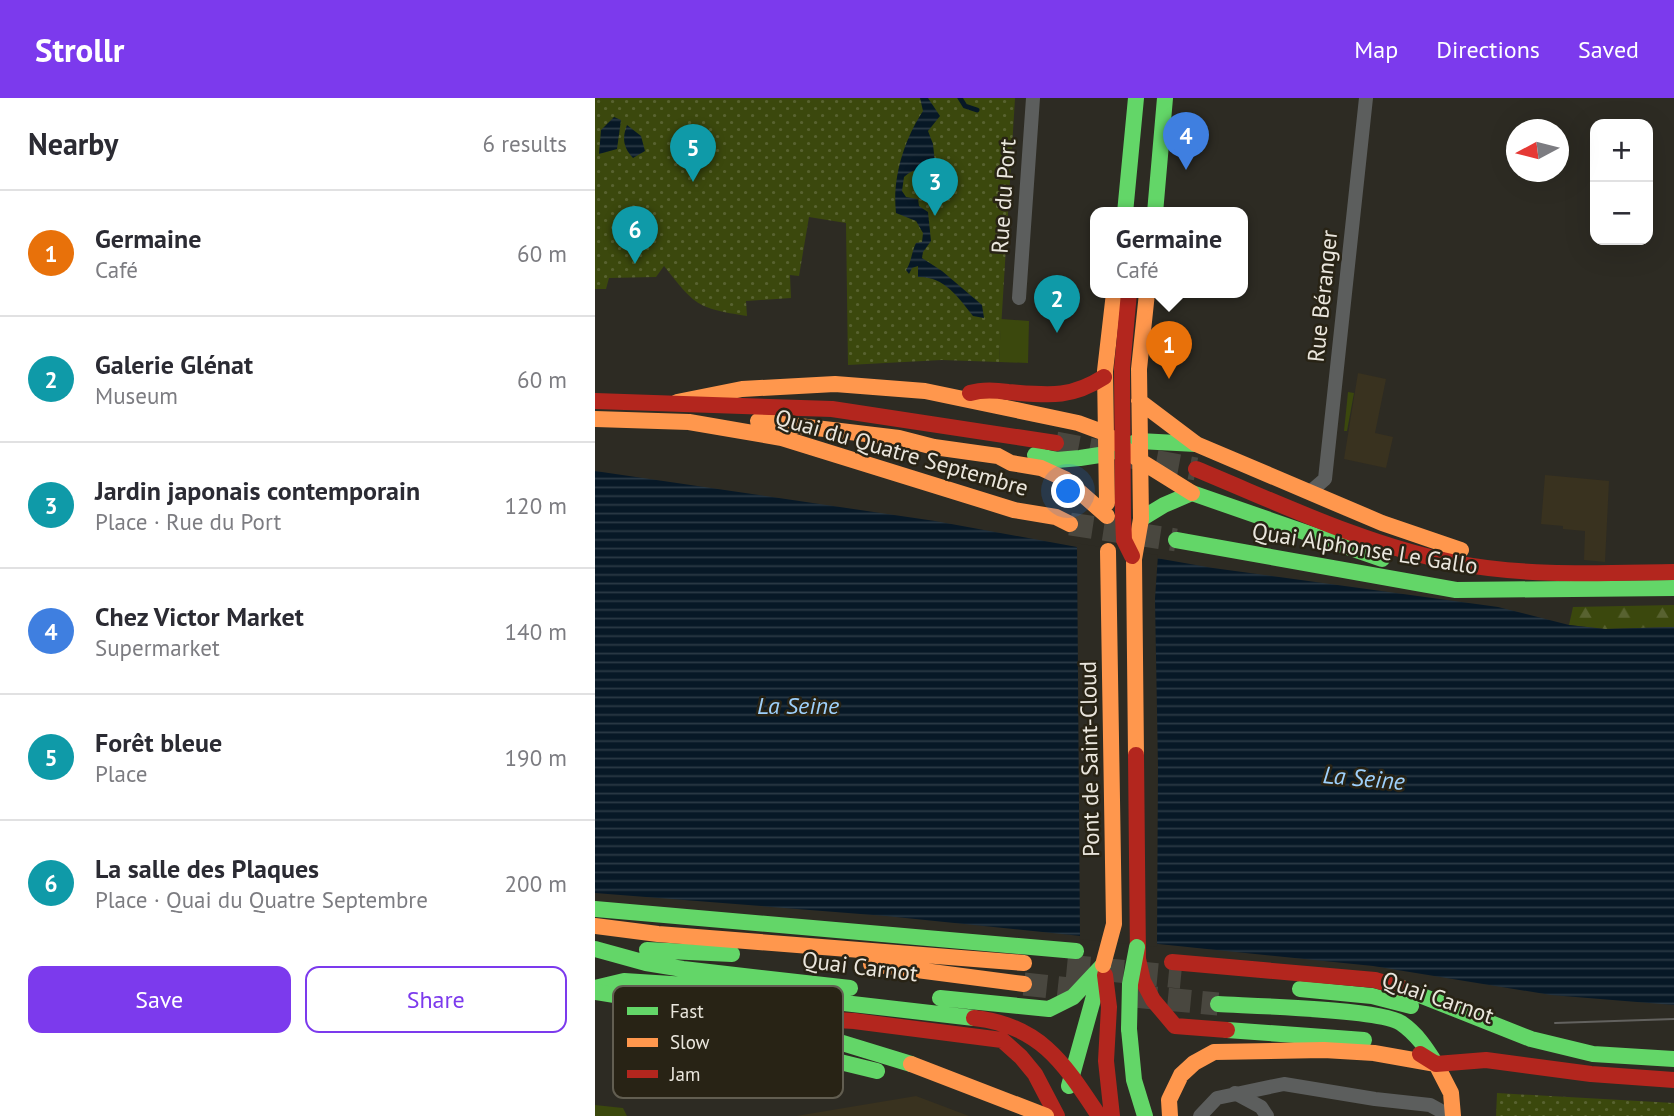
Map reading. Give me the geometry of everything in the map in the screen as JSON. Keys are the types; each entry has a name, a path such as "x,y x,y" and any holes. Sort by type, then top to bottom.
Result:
{"main road":[{"path":"1126,207 1136,98"},
{"path":"1155,207 1165,98"},
{"name":"Pont de Saint-Cloud","path":"1058,1116 1072,1077 1114,924 1104,433 1107,326 1113,298"},
{"path":"1129,298 1122,368 1122,448 1124,540 1134,559"},
{"path":"1134,559 1141,519 1139,369 1146,298"},
{"path":"958,398 989,389 1050,396 1074,394 1104,377"},
{"path":"677,402 742,389 835,384 925,391 1078,423 1104,433 1139,460 1192,493 1372,557 1456,577 1533,591"},
{"name":"Quai du Quatre Septembre","path":"595,401 832,409 1056,443"},
{"path":"1139,401 1190,444 1382,523 1525,572"},
{"name":"Quai du Quatre Septembre","path":"595,419 689,422 782,438 923,483 1014,510 1056,517 1070,524"},
{"path":"689,422 724,419 781,423 899,438 934,447 998,456 1011,463 1041,468 1061,476 1107,516"},
{"path":"998,456 1012,452 1058,460 1106,454 1139,441 1190,444"},
{"path":"1170,480 1167,462 1190,444"},
{"name":"Quai Alphonse Le Gallo","path":"1196,469 1377,542 1457,563 1545,574 1674,572"},
{"path":"1141,519 1192,493"},
{"name":"Quai Alphonse Le Gallo","path":"1176,540 1456,590 1674,588"},
{"name":"Pont de Saint-Cloud","path":"1134,559 1137,947"},
{"name":"Quai Carnot","path":"595,909 1076,951"},
{"name":"Quai Carnot","path":"595,926 658,934 1067,966"},
{"name":"Quai Carnot","path":"595,943 670,952 824,957 1024,984"},
{"path":"1137,947 1130,984 1129,1029 1134,1080 1145,1116"},
{"path":"1137,947 1138,965 1145,988 1154,1004 1175,1026 1375,1040 1405,1046 1436,1063"},
{"name":"Quai Carnot","path":"595,950 684,969 834,986"},
{"path":"595,959 646,963"},
{"name":"Quai Carnot","path":"1172,962 1375,980 1416,992 1531,1039 1593,1054 1674,1059"},
{"path":"1103,965 1109,1007 1106,1061 1112,1116"},
{"name":"Quai Carnot","path":"843,987 1045,1010 1073,1000 1103,965"},
{"name":"Quai Carnot","path":"1181,978 1372,996 1410,1006 1527,1053 1591,1074"},
{"name":"Quai Carnot","path":"595,990 624,981 696,986"},
{"path":"595,990 613,993"},
{"path":"595,990 613,993"},
{"name":"Quai Carnot","path":"843,1003 985,1019 1015,1027 1037,1039 1072,1077 1099,1116"},
{"name":"Quai Carnot","path":"1218,1004 1367,1014 1398,1021 1420,1039 1436,1063 1451,1093 1452,1116"},
{"path":"843,1020 1002,1040 1020,1055 1039,1077 1058,1116"},
{"path":"843,1043 926,1069 1046,1116"},
{"path":"1170,1116 1169,1100 1181,1075 1194,1063 1214,1052 1324,1050 1374,1053 1436,1063 1486,1060 1591,1074 1674,1080"},
{"path":"843,1062 895,1078"}],"street":[{"name":"Rue du Port","path":"1019,298 1033,98"},
{"name":"Rue Béranger","path":"1310,492 1325,479 1366,98"},
{"path":"1200,1116 1217,1098 1284,1084 1375,1099 1422,1103 1452,1116"},
{"path":"1235,1093 1261,1107 1267,1116"}],"shaded area":[{"path":"1358,373 1386,379 1375,433 1393,437 1386,468 1344,459"},
{"path":"1545,475 1609,481 1605,562 1584,560 1585,531 1541,524"},
{"path":"916,1096 969,1116 796,1116"}],"green space":[{"path":"595,98 1015,98 999,362 942,360 848,365 846,223 809,217 799,276 790,275 791,298 746,301 747,316 698,303 664,266 656,277 609,278 606,289 595,289"},
{"path":"1001,319 1029,321 1028,363 999,362"},
{"path":"1348,392 1354,393 1347,431 1344,431"},
{"path":"1674,605 1674,627 1605,629 1569,625 1573,607"},
{"path":"1497,1093 1674,1103 1674,1116 1496,1116"},
{"path":"595,1105 623,1108 627,1116 595,1116"}],"water":[{"path":"920,98 928,98 940,116 928,131 933,144 936,173 923,169 915,170 904,177 902,191 906,197 918,199 919,206 928,212 931,241 922,258 982,305 984,318 973,316 943,284 918,277 918,266 912,268 909,274 906,270 916,243 922,242 923,233 916,221 896,213 896,186 905,147 923,111"},
{"path":"614,117 621,120 617,149 599,154 601,130"},
{"path":"627,125 641,136 645,151 633,158 624,142"},
{"name":"La Seine","path":"595,471 935,521 1213,568 1498,607 1569,625 1605,629 1674,627 1674,1005 1551,995 1373,966 886,916 595,893"}],"pier":[{"path":"1074,543 1158,555 1155,599 1157,947 1080,939 1077,547"}],"waterway":[{"path":"960,98 965,106 977,110"}],"tunnel":[{"path":"1056,443 1196,469"},
{"path":"1070,524 1176,540"},
{"path":"1067,966 1181,977"},
{"path":"1024,984 1097,992"},
{"path":"1134,996 1218,1004"}],"tram line":[{"path":"1555,1023 1674,1019"}],"traffic: fast":[{"path":"1126,207 1136,98"},
{"path":"1156,207 1165,98"},
{"path":"1035,455 1057,460 1080,458 1106,454 1139,441 1196,444"},
{"path":"1141,519 1192,493 1382,559"},
{"path":"1176,540 1456,590 1674,588"},
{"path":"595,909 1076,951"},
{"path":"1129,1029 1130,984 1137,947"},
{"path":"595,949 646,963 683,969 832,986"},
{"path":"647,950 732,954"},
{"path":"940,998 1049,1009 1073,997 1103,965"},
{"path":"1069,1086 1099,978"},
{"path":"595,988 624,981 696,986"},
{"path":"843,987 850,988"},
{"path":"1402,988 1531,1039 1593,1054 1674,1059"},
{"path":"1300,989 1372,996 1411,1006"},
{"path":"595,992 613,995"},
{"path":"843,1003 974,1018"},
{"path":"1218,1004 1343,1011 1388,1018 1401,1023 1412,1032 1436,1064"},
{"path":"1129,1029 1134,1080 1145,1116"},
{"path":"1227,1030 1364,1040"},
{"path":"843,1043 911,1064"},
{"path":"843,1063 877,1071"}],"traffic: slow":[{"path":"1107,503 1105,371 1113,298"},
{"path":"1136,755 1134,559 1141,519 1139,369 1146,298"},
{"path":"677,402 742,389 835,384 925,391 1078,423 1105,433 1139,460 1192,493"},
{"path":"1139,401 1196,444 1382,523 1461,550"},
{"path":"595,419 689,422 782,438 1014,510 1056,517 1070,524"},
{"path":"758,421 899,438 934,447 998,456 1011,463 1041,468 1065,479 1107,516"},
{"path":"1103,965 1114,924 1108,551"},
{"path":"595,926 658,934 1024,963"},
{"path":"871,964 1024,984"},
{"path":"1170,1116 1169,1100 1181,1075 1194,1063 1214,1052 1324,1050 1374,1053 1436,1064"},
{"path":"911,1064 1046,1116"},
{"path":"1436,1064 1451,1093 1453,1116"}],"traffic: jam":[{"path":"1129,298 1122,368 1123,517 1124,540 1132,556"},
{"path":"970,393 989,390 1058,394 1080,389 1104,377"},
{"path":"595,401 832,409 1056,443"},
{"path":"1196,469 1356,535 1456,563 1538,572 1674,572"},
{"path":"1136,755 1138,959 1143,981 1153,1000 1175,1026 1227,1030"},
{"path":"1172,962 1375,980 1402,988"},
{"path":"1105,975 1109,1007 1106,1061 1112,1116"},
{"path":"974,1018 1017,1029 1049,1050 1075,1080 1099,1116"},
{"path":"843,1020 1002,1040 1035,1074 1057,1116"},
{"path":"1420,1054 1436,1064 1486,1060 1591,1074 1674,1080"}],"place":[{"name":"Chez Victor Market","path":"1186,170"},
{"name":"Forêt bleue","path":"693,182"},
{"name":"Jardin japonais contemporain","path":"935,216"},
{"name":"La salle des Plaques","path":"635,264"},
{"name":"Galerie Glénat","path":"1057,333"},
{"name":"Germaine","path":"1169,379"}]}
